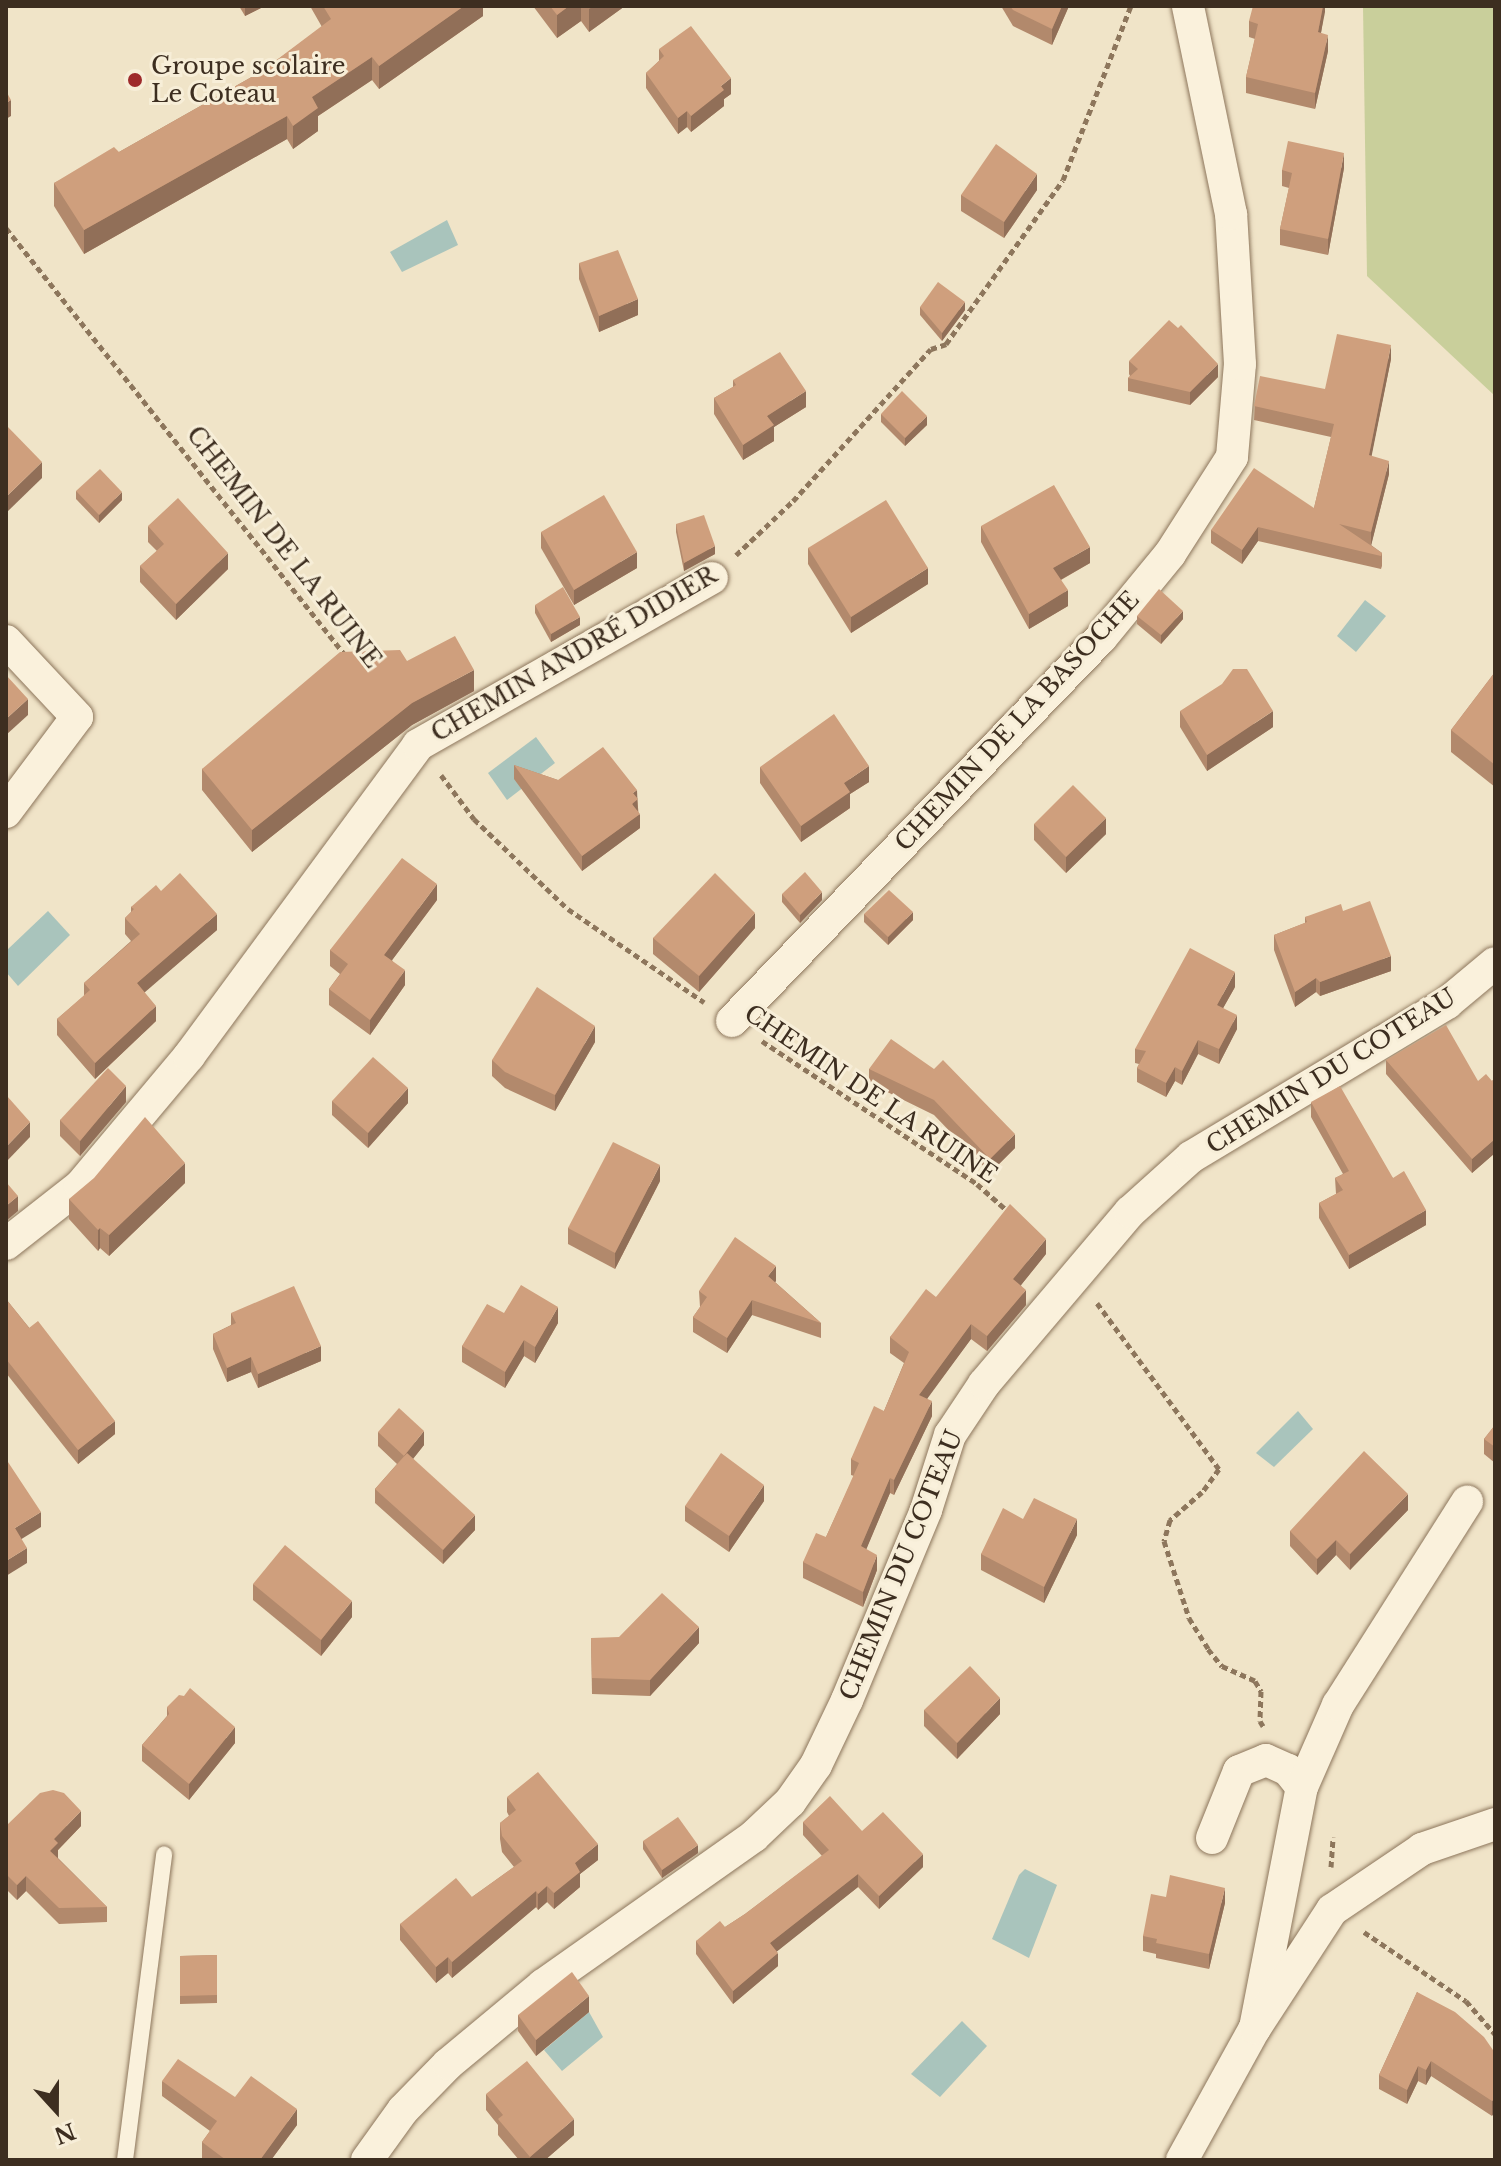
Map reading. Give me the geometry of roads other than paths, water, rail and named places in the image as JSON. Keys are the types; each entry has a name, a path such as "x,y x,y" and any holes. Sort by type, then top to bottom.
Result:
{"street":[{"name":"CHEMIN DE LA BASOCHE","path":"732,1021 1101,638 1170,554 1232,457 1240,364 1231,214 1188,6"},
{"name":"CHEMIN ANDRÉ DIDIER","path":"6,1244 80,1186 189,1056 418,745 712,578"},
{"path":"6,641 77,717 6,812"},
{"name":"CHEMIN DU COTEAU","path":"367,2160 403,2110 448,2064 543,1985 754,1836 790,1802 816,1765 847,1700 926,1510 950,1435 984,1384 1075,1273 1130,1212 1191,1157 1447,1003 1495,963"},
{"path":"1255,2028 1302,1787 1338,1705 1467,1502"},
{"path":"1212,1838 1239,1771 1266,1760 1288,1770 1302,1787"},
{"path":"1182,2160 1255,2028 1332,1910 1422,1849 1495,1824"}],"lane":[{"path":"125,2160 164,1854"}],"water":[{"path":"447,220 458,245 402,272 390,252"},
{"path":"1365,600 1386,616 1356,652 1337,636"},
{"path":"536,737 555,763 507,800 488,773"},
{"path":"48,911 70,935 18,986 6,972 6,951"},
{"path":"1298,1411 1313,1429 1274,1467 1256,1453"},
{"path":"1025,1869 1057,1885 1029,1958 992,1939 1019,1875"},
{"path":"589,2012 603,2037 562,2071 544,2050"},
{"path":"962,2021 987,2046 940,2097 911,2074"}],"place":[{"name":"Groupe scolaire Le Coteau","path":"135,80"}]}
